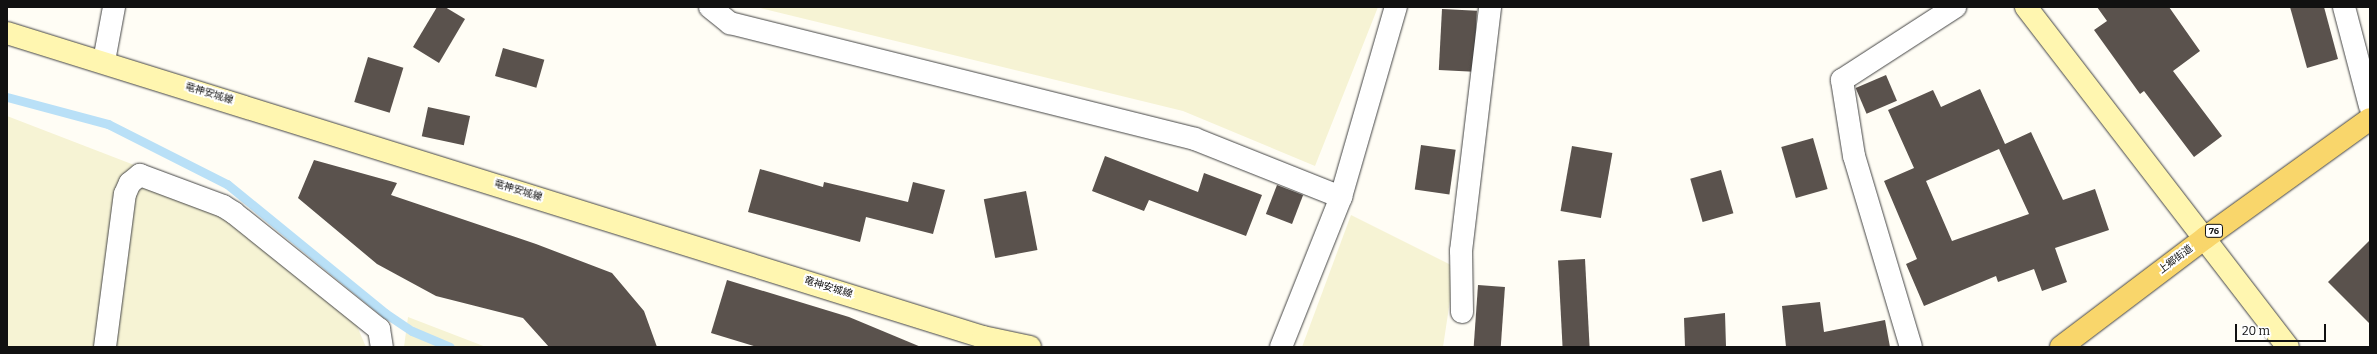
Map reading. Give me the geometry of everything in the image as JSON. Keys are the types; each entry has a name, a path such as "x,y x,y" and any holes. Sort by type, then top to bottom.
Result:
{"main road":[{"name":"上郷街道","path":"2061,347 2205,238 2370,119"}],"street":[{"path":"104,61 114,7"},
{"path":"710,7 730,23 1195,139 1342,197"},
{"path":"1282,347 1342,197 1396,7"},
{"path":"1462,312 1461,251 1490,7"},
{"path":"1911,347 1854,156 1842,80 1956,7"},
{"path":"2026,7 2288,347"},
{"path":"2344,7 2370,106"},
{"name":"竜神安城線","path":"7,33 104,61 975,334 1030,347"},
{"path":"105,347 125,194 130,183 140,175 222,206 234,213 379,329 382,347"}],"shaded area":[{"path":"756,7 1378,7 1315,166 1183,111"},
{"path":"7,116 155,173 224,212 356,324 366,347 7,347"},
{"path":"1351,215 1455,267 1443,347 1302,347"},
{"path":"408,317 486,347 404,347"}],"building":[{"path":"437,7 445,7 465,19 439,63 413,47"},
{"path":"2097,7 2169,7 2200,51 2173,71 2222,136 2194,157 2144,91 2140,94 2094,30 2107,21"},
{"path":"2290,7 2324,7 2338,59 2307,68"},
{"path":"1442,9 1477,11 1474,72 1439,70"},
{"path":"503,48 544,60 536,88 495,76"},
{"path":"368,57 403,68 390,113 354,102"},
{"path":"1886,75 1897,101 1867,114 1856,88"},
{"path":"1980,89 2005,144 2031,132 2063,200 2095,189 2109,230 2055,248 2067,282 2042,291 2034,269 1998,282 1996,276 1924,306 1906,264 1917,259 1884,181 1914,168 1888,110 1933,90 1941,107","holes":["1999,149 2029,214 1952,241 1926,181"]},
{"path":"428,107 470,116 464,145 422,136"},
{"path":"1813,138 1828,189 1796,198 1781,147"},
{"path":"1421,145 1456,150 1449,194 1415,190"},
{"path":"1572,146 1612,153 1601,218 1561,211"},
{"path":"1105,156 1198,192 1204,173 1262,195 1246,236 1149,200 1144,211 1092,191"},
{"path":"314,160 397,183 391,195 536,244 612,273 644,311 657,347 549,347 523,318 436,296 377,264 298,198"},
{"path":"760,169 823,187 824,182 908,202 913,182 945,190 933,234 866,217 860,242 748,212"},
{"path":"1721,170 1733,213 1703,222 1690,179"},
{"path":"1277,185 1303,195 1292,224 1266,214"},
{"path":"1026,191 1037,250 995,258 984,199"},
{"path":"2370,240 2370,324 2328,282"},
{"path":"1585,259 1590,347 1563,347 1558,260"},
{"path":"727,280 849,317 921,347 757,347 711,333"},
{"path":"1478,285 1505,287 1501,347 1474,347"},
{"path":"1820,302 1824,332 1885,320 1890,347 1786,347 1782,306"},
{"path":"1725,313 1726,347 1685,347 1684,318"}],"waterway":[{"path":"7,97 108,124 227,184 385,313 412,331 450,347"}]}
